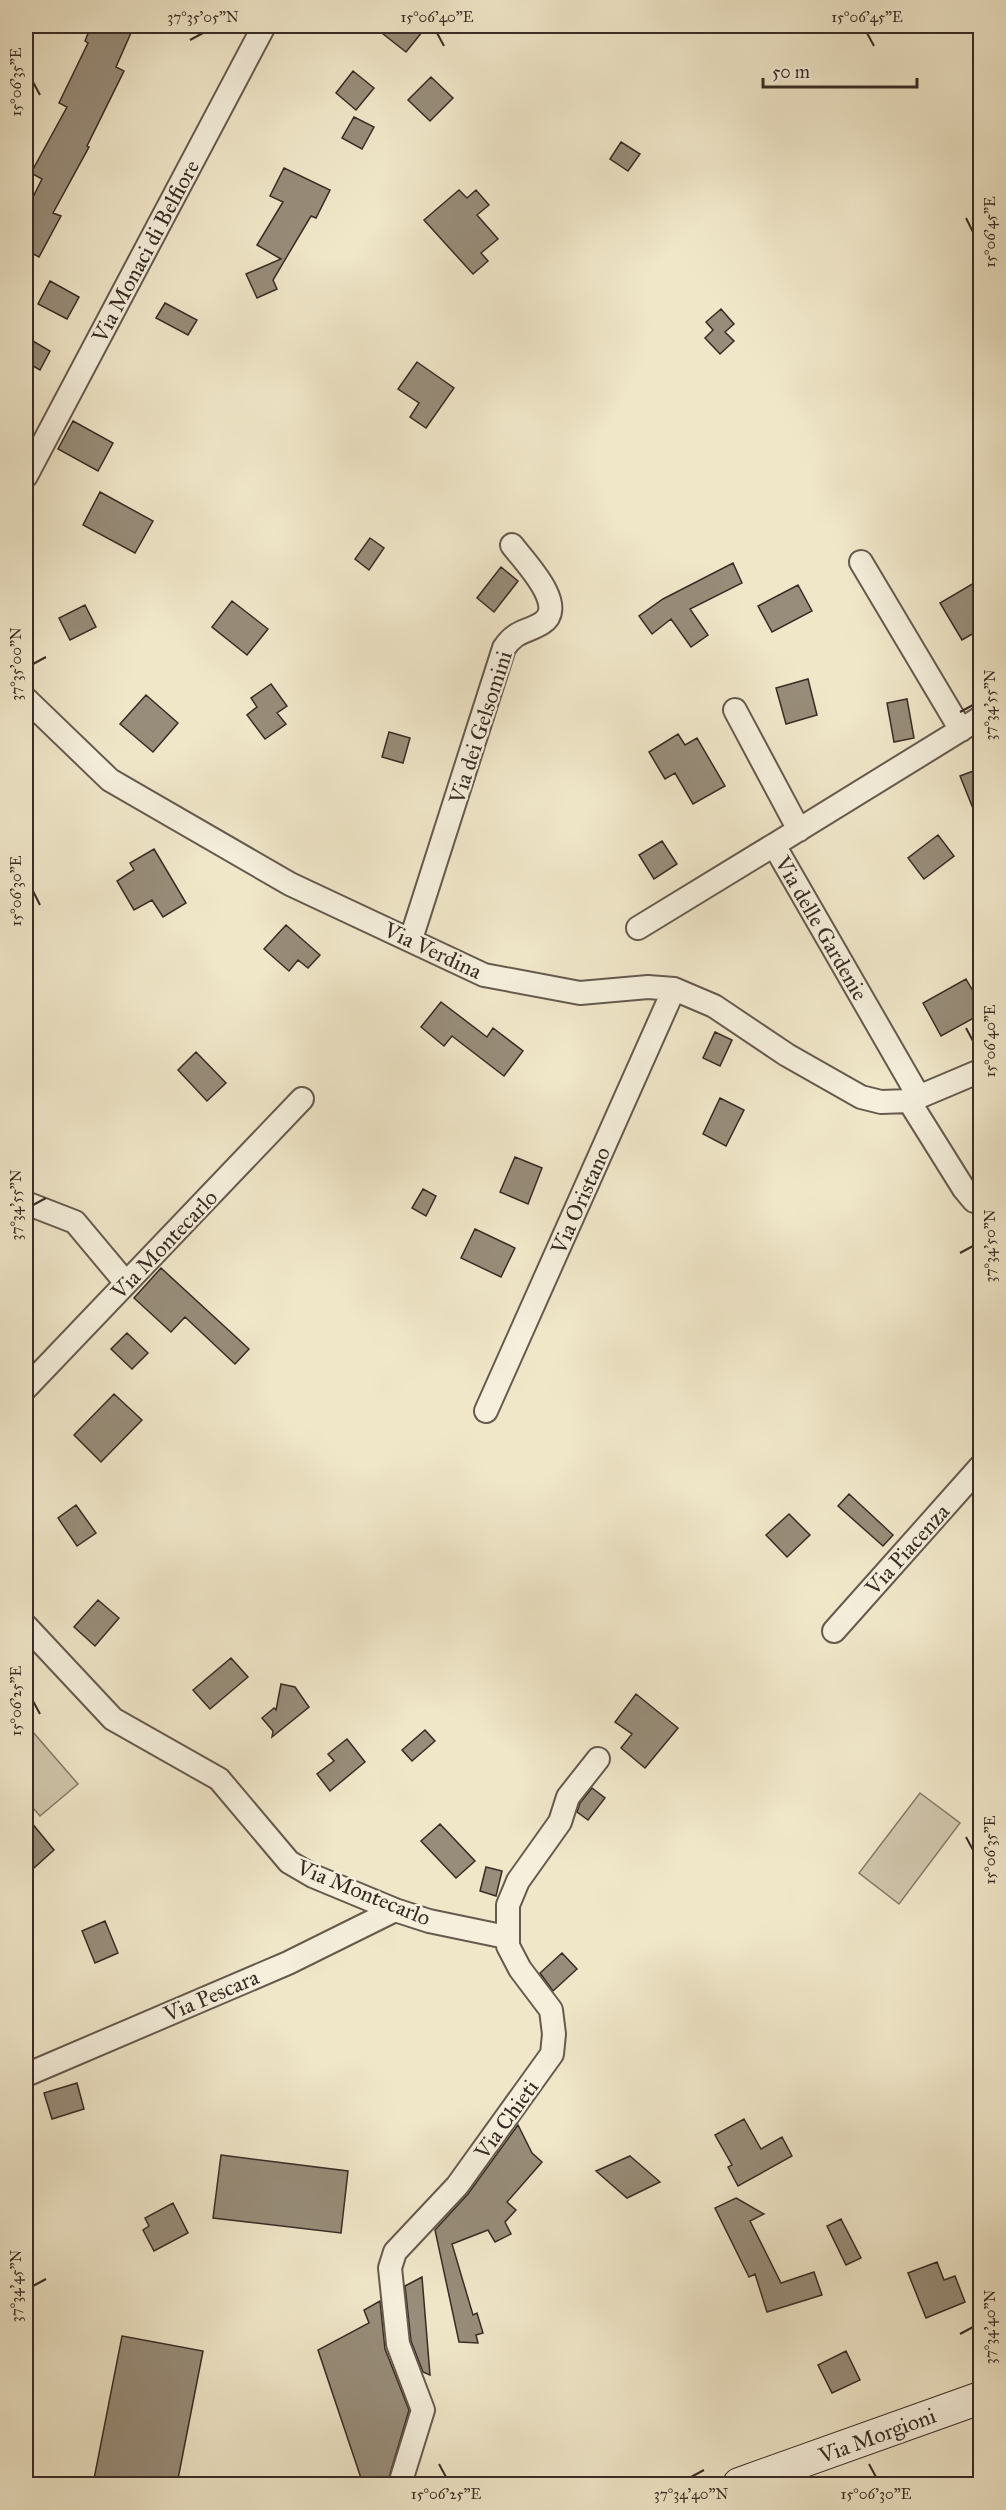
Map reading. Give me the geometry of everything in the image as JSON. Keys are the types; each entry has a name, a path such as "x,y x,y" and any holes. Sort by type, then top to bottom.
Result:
{"main road":[{"name":"Via Morgioni","path":"739,2484 981,2398"}],"street":[{"name":"Via Monaci di Belfiore","path":"26,476 264,26"},
{"name":"Via dei Gelsomini","path":"411,939 504,648 510,639 521,631 543,623 548,617 550,607 548,592 512,545"},
{"path":"861,562 961,730"},
{"name":"Via Verdina","path":"26,699 110,780 290,884 484,975 580,993 648,987 674,989 714,1006 788,1055 861,1097 881,1102 914,1099 981,1071"},
{"path":"735,710 799,830"},
{"name":"Via delle Gardenie","path":"981,718 774,845 964,1189 974,1201 981,1202"},
{"path":"638,928 774,845"},
{"name":"Via Oristano","path":"486,1411 674,989"},
{"name":"Via Montecarlo","path":"26,1388 302,1099"},
{"path":"26,1203 75,1222 126,1283"},
{"name":"Via Piacenza","path":"834,1630 981,1467"},
{"name":"Via Montecarlo","path":"26,1626 113,1719 219,1779 288,1862 313,1876 394,1910 429,1921 506,1937"},
{"name":"Via Chieti","path":"400,2484 423,2410 398,2344 390,2268 395,2252 457,2186 552,2054 554,2034 551,2010 520,1969 506,1937 508,1905 518,1881 554,1832 568,1797 598,1759"},
{"name":"Via Pescara","path":"26,2075 288,1963 394,1910"}],"shaded area":[{"path":"26,1724 78,1784 40,1816 26,1800"},
{"path":"920,1793 960,1823 899,1904 859,1873"}],"building":[{"path":"91,26 134,26 116,67 124,71 87,146 89,147 53,213 61,216 39,257 26,250 26,211 42,179 31,173 67,107 59,103 88,43 85,41"},
{"path":"373,26 427,26 406,52"},
{"path":"353,71 374,88 356,110 336,93"},
{"path":"431,77 453,98 430,121 408,100"},
{"path":"354,117 374,127 362,149 342,138"},
{"path":"621,142 640,154 628,171 610,159"},
{"path":"284,168 330,190 316,218 311,216 273,280 277,289 257,298 246,274 281,259 257,245 283,202 270,196"},
{"path":"459,190 467,198 476,190 489,205 477,215 498,239 481,253 488,261 473,274 424,220"},
{"path":"50,281 79,297 67,319 38,304"},
{"path":"165,303 197,320 188,335 156,318"},
{"path":"721,309 734,324 725,332 734,341 720,354 705,338 713,330 706,322"},
{"path":"26,337 50,351 40,370 26,362"},
{"path":"417,362 454,388 426,428 410,417 419,403 398,389"},
{"path":"73,421 113,443 98,471 58,449"},
{"path":"100,492 153,521 135,553 83,525"},
{"path":"370,538 384,548 369,570 355,559"},
{"path":"733,563 742,583 690,609 708,635 691,647 671,619 652,634 639,616 663,599"},
{"path":"501,567 518,581 494,612 477,598"},
{"path":"974,583 981,595 981,629 962,640 940,603"},
{"path":"798,585 812,611 772,632 758,606"},
{"path":"232,601 268,629 247,655 212,627"},
{"path":"85,605 96,627 70,640 59,618"},
{"path":"808,679 817,715 786,724 776,688"},
{"path":"271,684 287,706 277,713 286,724 265,739 247,715 257,707 251,698"},
{"path":"146,695 178,723 153,752 120,724"},
{"path":"907,699 914,738 894,742 887,703"},
{"path":"389,732 410,738 403,763 382,757"},
{"path":"678,734 685,745 697,738 725,786 693,804 675,773 665,779 649,752"},
{"path":"976,770 981,782 980,826 960,776"},
{"path":"938,835 954,856 924,879 908,858"},
{"path":"662,841 677,864 654,879 639,855"},
{"path":"154,849 186,903 163,917 152,900 134,910 117,881 134,870 130,863"},
{"path":"286,925 320,955 308,968 298,960 289,971 264,949"},
{"path":"966,979 981,1005 981,1014 941,1036 923,1003"},
{"path":"441,1002 487,1037 493,1028 523,1051 504,1076 452,1036 444,1046 421,1027"},
{"path":"715,1032 732,1040 720,1066 703,1058"},
{"path":"196,1052 226,1083 207,1101 178,1070"},
{"path":"720,1098 744,1110 726,1146 703,1134"},
{"path":"515,1157 542,1168 528,1204 500,1192"},
{"path":"423,1189 436,1196 426,1216 412,1208"},
{"path":"475,1229 515,1248 501,1277 461,1258"},
{"path":"161,1268 249,1349 235,1364 185,1317 171,1332 134,1298"},
{"path":"127,1333 148,1353 132,1369 111,1349"},
{"path":"114,1394 142,1420 101,1462 74,1435"},
{"path":"849,1494 893,1535 883,1546 838,1506"},
{"path":"76,1505 96,1533 77,1546 58,1518"},
{"path":"789,1514 810,1535 787,1557 766,1535"},
{"path":"98,1600 119,1618 95,1646 74,1627"},
{"path":"231,1658 248,1677 210,1709 193,1690"},
{"path":"281,1684 295,1687 309,1707 272,1737 273,1731 262,1718 274,1708 276,1710"},
{"path":"636,1694 678,1728 645,1768 621,1748 632,1734 615,1722"},
{"path":"425,1730 435,1741 412,1761 402,1750"},
{"path":"347,1739 365,1762 330,1791 317,1774 334,1761 328,1754"},
{"path":"592,1788 605,1798 588,1820 577,1812 580,1803"},
{"path":"26,1816 54,1850 26,1875"},
{"path":"440,1824 475,1861 456,1878 421,1841"},
{"path":"486,1867 502,1871 496,1896 480,1891"},
{"path":"105,1921 118,1953 95,1963 82,1931"},
{"path":"562,1953 577,1969 553,1991 540,1973"},
{"path":"77,2083 84,2109 52,2119 44,2093"},
{"path":"744,2119 761,2149 782,2137 792,2156 738,2186 728,2167 732,2165 715,2135"},
{"path":"518,2125 532,2153 542,2162 507,2202 516,2210 505,2222 511,2234 495,2242 488,2230 452,2244 473,2315 477,2313 483,2333 476,2335 478,2343 459,2342 435,2230 468,2194"},
{"path":"221,2155 348,2171 341,2233 213,2218"},
{"path":"630,2156 660,2182 627,2198 596,2171"},
{"path":"736,2198 764,2214 750,2221 781,2283 814,2272 822,2295 767,2312 755,2274 749,2277 715,2208"},
{"path":"173,2203 188,2233 154,2251 143,2230 149,2226 145,2218"},
{"path":"841,2219 861,2258 846,2265 827,2226"},
{"path":"937,2262 944,2280 955,2276 965,2302 926,2318 908,2273"},
{"path":"422,2277 430,2375 423,2372 411,2341 405,2286"},
{"path":"380,2301 385,2349 409,2410 387,2484 363,2484 318,2350 369,2323 364,2310"},
{"path":"122,2336 203,2351 177,2484 93,2484"},
{"path":"846,2351 860,2380 832,2393 818,2365"}]}
